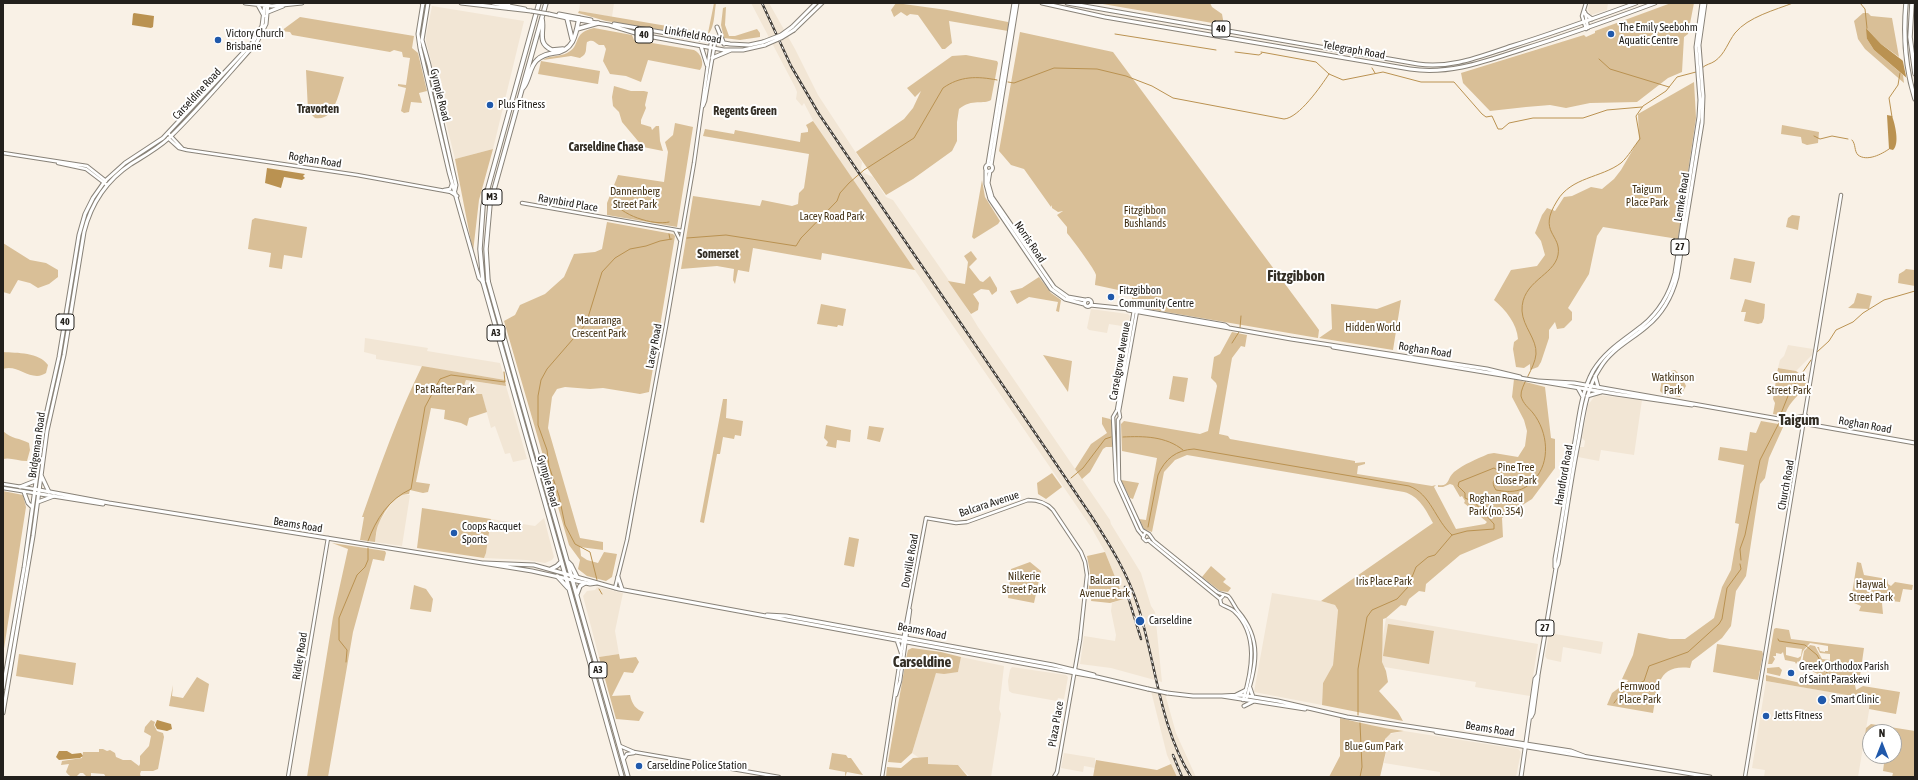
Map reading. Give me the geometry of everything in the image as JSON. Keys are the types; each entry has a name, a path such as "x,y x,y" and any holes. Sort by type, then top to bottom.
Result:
{"highway":[{"name":"M3","path":"483,282 480,242 484,206 539,3"},
{"name":"M3","path":"488,281 486,249 490,204 546,3"},
{"path":"1912,3 1910,37 1915,74"},
{"path":"500,4 508,5"},
{"path":"1905,4 1905,52 1915,99"},
{"path":"542,18 542,39 549,48 561,50 568,45 572,39 577,19"},
{"path":"567,18 572,39"},
{"path":"522,90 526,85 531,68 538,59 544,55 567,49 574,40 577,29 577,19"},
{"path":"577,29 598,23"},
{"name":"Gympie Road","path":"488,281 628,777"},
{"name":"Gympie Road","path":"483,282 622,777"},
{"path":"551,569 561,562"},
{"path":"568,562 577,577"},
{"path":"557,576 568,588"},
{"path":"577,595 580,586 585,582"}],"main road":[{"path":"245,3 283,6"},
{"path":"268,12 283,6 302,3"},
{"name":"Gympie Road","path":"423,3 418,41 475,265 479,278 483,282"},
{"name":"Gympie Road","path":"428,3 422,35 423,46 429,65 456,185 455,190"},
{"name":"Linkfield Road","path":"461,3 508,5 598,23 642,35 731,50 746,49 764,43 793,29 822,3"},
{"path":"493,3 500,4"},
{"name":"Linkfield Road","path":"793,29 816,3"},
{"path":"990,165 985,167 988,171 992,169 990,165 1014,3"},
{"path":"990,165 1017,3"},
{"name":"Telegraph Road","path":"1042,3 1135,22 1425,71 1450,70 1466,67 1587,28 1656,3"},
{"name":"Telegraph Road","path":"1067,3 1433,65 1465,60 1584,22 1636,3"},
{"name":"Lemke Road","path":"1588,387 1602,365 1613,352 1657,316 1667,303 1676,283 1702,123 1696,37 1704,3"},
{"name":"Carseldine Road","path":"168,136 257,42 265,28 268,12 267,4"},
{"name":"Carseldine Road","path":"168,136 255,39 261,28 267,4"},
{"path":"258,5 264,16"},
{"path":"1128,13 1130,17 1128,20"},
{"path":"1584,13 1592,19"},
{"name":"Linkfield Road","path":"549,14 724,44 744,45 764,43"},
{"path":"1135,14 1133,18 1135,22"},
{"path":"718,27 724,44"},
{"path":"701,46 707,66"},
{"path":"712,58 731,50"},
{"name":"Lemke Road","path":"1588,387 1592,372 1605,355 1654,314 1664,300 1672,283 1682,235 1699,117 1700,80"},
{"name":"40","path":"106,183 125,163 168,136"},
{"name":"Norris Road","path":"988,171 988,183 992,197 1051,283 1065,296 1085,302"},
{"name":"Bridgeman Road","path":"3,713 26,568 35,481 59,358 82,224 90,203 106,183"},
{"path":"451,192 457,196"},
{"path":"1088,299 1091,303 1088,306 1085,302 1088,299"},
{"name":"Roghan Road","path":"1091,303 1326,344 1368,353 1578,388 1598,387 1915,443"},
{"path":"1596,376 1598,387"},
{"name":"Roghan Road","path":"1537,380 1563,381 1602,392 1683,405 1694,405"},
{"name":"Handford Road","path":"1521,777 1531,717 1535,679 1538,675 1556,568 1559,560 1588,387"},
{"name":"Handford Road","path":"1556,568 1555,559 1583,397 1588,387"},
{"path":"1578,388 1583,397"},
{"path":"1587,396 1602,392"},
{"name":"Bridgeman Road","path":"3,688 38,502 49,408"},
{"path":"1790,421 1794,418 1806,416"},
{"path":"41,475 49,492"},
{"path":"20,487 35,481"},
{"name":"Beams Road","path":"34,491 54,496 109,503"},
{"path":"24,492 28,503 32,507"},
{"name":"Beams Road","path":"39,492 49,492 520,569 572,580 599,583"},
{"path":"38,502 54,496"},
{"name":"Beams Road","path":"484,563 521,563 551,569 615,588 1074,671"},
{"path":"520,569 521,563"},
{"path":"618,577 622,589"},
{"name":"Beams Road","path":"766,615 786,616 905,636 1074,671 1148,689 1193,696 1236,695 1254,701 1526,746 1571,752 1584,756 1710,777"},
{"path":"897,640 901,652"},
{"path":"1250,688 1253,697"},
{"path":"1236,695 1246,690"},
{"name":"Beams Road","path":"1222,696 1245,698 1253,697 1297,705 1309,709"},
{"path":"1244,706 1254,701"}],"street":[{"path":"1586,3 1582,14 1587,28"},
{"path":"1584,8 1584,22"},
{"name":"Lacey Road","path":"615,588 666,326 702,107 707,66 713,42"},
{"name":"Lacey Road","path":"702,107 705,101 712,58 712,47"},
{"name":"Roghan Road","path":"168,136 179,148 451,192"},
{"path":"3,153 86,169 106,183"},
{"path":"444,190 450,189 453,183"},
{"path":"451,192 455,190"},
{"name":"Church Road","path":"1746,777 1842,195"},
{"name":"Raynbird Place","path":"522,203 682,231"},
{"path":"675,230 680,241"},
{"name":"Carselgrove Avenue","path":"1118,414 1135,311"},
{"path":"1118,414 1116,420 1116,481 1144,540 1149,539 1217,592 1228,596 1248,624 1255,647 1255,665 1250,688 1245,698"},
{"path":"1118,414 1114,416 1116,420 1118,480 1140,528 1145,533 1150,534 1149,539"},
{"name":"Beams Road","path":"3,484 34,491"},
{"name":"Beams Road","path":"3,488 24,492 34,491"},
{"name":"Balcara Avenue","path":"926,518 956,523 967,522 1028,500 1042,502 1053,510 1081,552 1086,566 1084,603 1074,671"},
{"name":"Dorville Road","path":"882,777 901,652 926,518"},
{"path":"1142,536 1145,533"},
{"name":"Ridley Road","path":"288,777 328,538"},
{"path":"1149,539 1220,599 1222,605 1227,606 1234,611 1242,622 1250,641 1252,662 1245,698"},
{"path":"1220,599 1224,595"},
{"path":"1227,606 1231,602"},
{"name":"Dorville Road","path":"895,698 899,687 904,641"},
{"name":"Plaza Place","path":"1054,777 1057,769 1074,671"},
{"path":"619,745 634,752 779,777"},
{"path":"623,760 627,754 634,752"}],"shaded area":[{"path":"580,3 614,3 612,17 579,11"},
{"path":"751,3 769,3 795,49 818,95 862,162 861,169 864,173 873,177 886,197 893,200 957,292 978,327 1110,520 1141,573 1151,606 1155,612 1162,682 1111,668 1080,664 1084,636 1115,641 1116,635 1111,611 1112,603 1124,599 1105,552 1091,527 816,126 804,103 802,106 796,99 797,92 795,87"},
{"path":"1589,3 1608,3 1607,10 1591,15 1588,10"},
{"path":"432,6 524,21 493,149 455,159 426,41"},
{"path":"134,13 154,16 153,27 132,25"},
{"path":"1866,28 1881,44 1915,70 1915,85 1874,50 1867,39"},
{"path":"1887,115 1892,116 1897,139 1893,150 1889,149"},
{"path":"267,168 305,174 303,176 305,178 302,180 284,177 281,188 265,183"},
{"path":"1091,309 1128,314 1130,316 1128,327 1109,324 1107,333 1089,330 1087,328"},
{"path":"365,338 428,348 427,351 500,363 505,380 376,359 376,355 364,352"},
{"path":"1788,345 1813,349 1812,355 1796,371 1778,368 1780,360 1784,356"},
{"path":"466,380 506,386 527,459 513,462 510,453 505,454 495,426 491,428 482,395 465,392 464,386"},
{"path":"1599,395 1642,400 1634,455 1601,450 1599,461 1578,457 1580,447 1584,447 1585,441 1582,438 1588,405 1594,397"},
{"path":"404,494 410,495 402,546 375,542 378,524 395,498"},
{"path":"544,518 554,557 552,560 545,563 527,560 484,558 491,519 535,526"},
{"path":"597,587 623,593 615,631 619,654 599,657 583,596 587,591 595,590"},
{"path":"1272,593 1321,601 1335,605 1338,610 1333,665 1323,683 1322,705 1254,692"},
{"path":"1386,618 1538,644 1530,696 1475,687 1476,682 1378,666"},
{"path":"1549,633 1603,642 1601,654 1563,647 1561,662 1547,659 1545,656"},
{"path":"961,657 1004,666 999,709 1001,714 991,777 970,777 958,765 928,764 912,753 936,672 958,672"},
{"path":"1012,667 1066,675 1068,677 1064,699 1058,698 1057,701 1012,693 1009,691 1008,681"},
{"path":"1766,681 1871,699 1867,724 1862,724 1862,753 1858,777 1764,777 1765,770 1752,768"},
{"path":"1150,687 1164,690 1176,733 1196,777 1177,777 1167,755"},
{"path":"157,720 171,724 172,729 167,731 157,729 155,725"},
{"path":"1404,731 1518,749 1521,752 1516,777 1440,777 1440,772 1384,763 1387,747 1385,735"},
{"path":"59,751 67,751 72,754 81,753 83,756 80,758 59,760 56,757"},
{"path":"1064,753 1095,758 1095,768 1084,766 1083,772 1061,768"}],"green space":[{"path":"714,3 716,3 711,31 705,37 606,21 578,13 579,11 708,33"},
{"path":"896,3 947,10 1008,22 1008,31 949,21 952,43 945,49 942,49 918,15 910,14 907,16 901,12 894,17 891,10"},
{"path":"1097,3 1210,3 1212,7 1222,14 1224,25"},
{"path":"1671,3 1694,3 1688,34 1684,37 1682,72 1668,78 1637,102 1590,103 1566,108 1550,105 1490,111 1463,83 1461,73 1584,35 1586,37 1595,33 1595,31"},
{"path":"726,7 725,25 729,36 735,36 757,29 760,33 760,37 740,40 724,38 721,25 723,8"},
{"path":"1863,13 1868,13 1871,16 1892,18 1899,57 1881,44 1867,29 1867,39 1874,50 1903,75 1904,83 1865,49 1858,39 1854,21"},
{"path":"300,17 414,36 412,48 418,53 427,91 419,93 422,103 411,102 409,112 404,113 401,111 406,88 398,86 398,84 406,85 410,58 403,57 402,52 394,50 390,52 292,35 290,32 281,31"},
{"path":"594,28 632,35 634,40 694,50 702,59 701,68 700,70 648,60 641,82 626,76 610,74 603,61 606,49 604,45 599,45 592,41 587,42 585,53 580,58 571,56 543,60 545,58 561,55 572,50 582,33"},
{"name":"Fitzgibbon Bushlands","path":"1020,32 1113,52 1319,330 1318,338 1131,306 1123,304 1123,301 1132,301 1132,293 1095,285 1095,272 1067,233 1067,227 1057,215 1063,211 1058,212 1052,208 1052,205 1051,207 1024,169 1011,165 999,151"},
{"path":"966,55 997,61 998,63 991,100 968,104 959,109 957,141 952,151 913,179 886,195 856,152 904,119 913,108 921,91 915,97 907,88 952,56"},
{"path":"541,61 600,71 598,84 538,74"},
{"path":"306,70 344,77 332,110 322,118 315,118 308,111"},
{"name":"Taigum Place Park","path":"1694,82 1696,118 1678,239 1603,227 1597,236 1589,274 1568,308 1572,312 1572,320 1564,328 1557,329 1555,322 1549,330 1549,338 1538,367 1530,370 1530,364 1524,368 1516,367 1513,349 1514,342 1518,339 1516,328 1507,313 1494,300 1511,270 1537,266 1545,255 1541,241 1535,233 1542,215 1547,208 1555,211 1564,197 1572,196 1591,187 1602,189 1614,179 1639,139 1638,114"},
{"path":"614,86 631,91 648,92 645,105 646,108 641,124 651,127 652,130 656,126 659,126 660,141 663,151 643,147 622,122 619,112 613,106 612,97"},
{"name":"Lacey Road Park","path":"813,121 915,270 822,253 821,260 753,248 749,272 738,270 735,284 733,280 734,269 717,266 681,269 693,196 760,206 762,200 792,206 798,204 799,193 804,188 809,154 703,136 705,129 734,134 735,130 800,142 801,133 808,132 806,125"},
{"name":"Dannenberg Street Park","path":"675,123 693,127 677,227 607,215 607,203 618,175 664,182 668,152 665,142 673,135"},
{"path":"1782,125 1819,132 1818,143 1807,145 1802,143 1801,137 1781,134"},
{"path":"493,149 479,200 473,252 455,159"},
{"path":"982,180 985,197 1000,221 998,224 974,239 972,237"},
{"path":"1792,215 1800,216 1798,230 1786,227 1788,218"},
{"path":"255,218 307,227 302,258 284,255 282,269 269,267 271,253 248,249 252,220"},
{"name":"Macaranga Crescent Park","path":"607,222 673,234 675,236 649,392 640,394 603,388 590,389 565,387 557,389 552,397 548,428 580,538 603,542 603,550 580,547 581,556 587,560 598,563 604,552 617,554 612,577 606,581 587,576 578,569 580,560 569,545 504,321 515,315 520,305 545,294 564,277 574,254 595,252 602,249"},
{"path":"3,243 30,260 46,263 58,270 58,277 49,284 38,288 30,283 18,280 10,294 3,292"},
{"path":"971,251 977,259 969,267 980,281 983,282 990,276 997,288 997,291 992,295 989,290 981,289 973,294 979,303 978,310 971,314 948,281 965,284 968,262 964,256"},
{"path":"1734,258 1755,262 1751,283 1730,279"},
{"path":"1915,266 1915,286 1898,283 1899,274 1906,269 1914,270"},
{"path":"1039,277 1051,293 1061,300 1059,312 1056,311 1058,302 1029,297 1017,304 1010,291 1022,288"},
{"path":"1857,293 1872,296 1869,309 1848,308 1854,303"},
{"path":"1745,299 1765,304 1762,323 1758,324 1744,321 1746,312 1741,312"},
{"name":"Hidden World","path":"1401,300 1393,350 1319,338 1332,329 1331,304 1377,309"},
{"path":"821,304 846,309 843,326 838,325 837,327 817,324"},
{"path":"1232,332 1247,335 1245,347 1241,346 1232,358 1219,434 1228,436 1230,439 1355,461 1355,463 1365,462 1365,464 1358,466 1357,474 1432,486 1436,485 1434,487 1456,529 1485,524 1487,522 1464,503 1465,501 1462,496 1460,497 1453,485 1450,484 1443,487 1438,487 1438,485 1445,485 1452,474 1458,469 1488,454 1494,453 1518,457 1525,446 1527,431 1524,420 1512,397 1514,379 1545,387 1551,438 1555,439 1555,468 1532,499 1502,518 1503,537 1460,555 1426,584 1425,592 1419,591 1409,599 1406,606 1401,605 1383,619 1382,662 1386,671 1388,682 1379,691 1398,712 1403,721 1322,705 1323,683 1333,665 1338,610 1335,605 1321,601 1433,523 1428,513 1418,500 1404,492 1187,455 1175,460 1164,472 1152,532 1144,529 1139,519 1146,520 1157,458 1122,451 1121,424 1124,421 1200,434 1208,431 1217,386 1211,378 1214,357 1220,354"},
{"path":"3,352 33,355 48,365 46,373 33,376 12,368 3,369"},
{"path":"1043,355 1072,361 1068,392"},
{"name":"Pat Rafter Park","path":"422,366 505,380 506,386 466,380 464,388 466,391 471,393 482,394 487,412 469,418 467,426 444,419 445,410 431,408 416,482 430,484 428,492 423,493 410,490 409,494 399,497 391,504 381,519 377,528 375,542 360,540 364,517 362,517 397,422"},
{"name":"Gumnut Street Park","path":"1778,368 1796,371 1807,379 1804,388 1790,405 1785,416 1773,414 1775,403 1773,399"},
{"name":"Watkinson Park","path":"1675,370 1682,377 1686,386 1680,397 1663,394 1660,391 1663,373"},
{"path":"1173,376 1188,378 1184,402 1169,399"},
{"path":"723,399 727,399 726,418 743,421 741,436 735,435 734,439 723,437 720,454 717,454 704,523 700,522"},
{"path":"1102,417 1112,421 1112,447 1106,447 1103,449 1090,472 1082,479 1075,469 1091,444 1107,433 1102,424"},
{"name":"Fernwood Place Park","path":"1761,421 1784,425 1769,458 1765,478 1760,484 1746,576 1736,591 1731,626 1722,638 1692,661 1690,668 1679,668 1671,670 1665,674 1658,686 1653,713 1607,705 1612,693 1628,680 1622,679 1633,655 1638,633 1670,639 1685,639 1714,618 1722,587 1731,570 1739,524 1735,523 1744,465 1718,460 1720,447 1747,451 1750,432 1756,433"},
{"path":"826,425 851,430 850,442 837,440 836,448 826,446 828,442 824,438"},
{"path":"869,426 884,428 880,442 867,439"},
{"path":"3,431 9,436 29,443 30,450 27,461 8,458 3,459"},
{"path":"1052,473 1062,487 1046,499 1038,494 1037,483"},
{"path":"1121,480 1139,483 1133,499 1130,498"},
{"path":"3,491 23,495 26,507 3,655"},
{"name":"Coops Racquet Sports","path":"422,508 491,519 484,558 417,548"},
{"path":"849,537 859,539 854,567 844,565"},
{"path":"332,543 385,551 386,553 384,561 373,559 353,632 328,777 307,777 333,617 348,549"},
{"name":"Balcara Avenue Park","path":"1105,552 1124,599 1110,603 1091,601 1092,596 1088,596 1090,572 1087,556"},
{"name":"Nilkerie Street Park","path":"1030,562 1041,571 1034,603 1008,598 1011,569"},
{"name":"Haywal Street Park","path":"1857,562 1861,563 1864,575 1887,579 1888,584 1891,586 1895,582 1913,585 1912,590 1903,589 1900,602 1883,600 1883,614 1859,611 1861,606 1854,603 1856,595 1852,594"},
{"path":"1211,566 1226,579 1223,582 1231,588 1228,592 1220,591 1202,577"},
{"path":"414,585 426,589 433,599 431,612 410,609"},
{"path":"1388,624 1434,631 1429,664 1383,656"},
{"path":"1774,629 1789,630 1791,639 1864,648 1859,683 1855,685 1856,690 1863,686 1900,692 1896,714 1869,709 1870,699 1766,681 1766,675 1805,684 1806,678 1811,678 1813,673 1815,675 1812,684 1816,685 1818,674 1809,670 1808,666 1802,664 1804,651 1810,645 1815,646 1822,659 1830,660 1830,654 1820,653 1817,647 1819,647 1820,651 1825,652 1828,651 1828,646 1810,643 1803,651 1799,665 1798,661 1796,664 1795,662 1785,660 1783,652 1781,654 1776,653 1776,656 1773,656 1775,659 1772,664 1768,664","holes":["1786,647 1802,649 1801,656 1798,658 1786,655"]},
{"path":"1717,644 1762,651 1763,654 1758,680 1713,672"},
{"path":"912,648 941,652 961,657 958,672 944,674 936,673 912,753 901,763 888,762 907,654 908,650"},
{"path":"19,654 76,663 73,685 16,676"},
{"path":"619,654 620,659 636,657 639,662 633,673 624,672 612,696 630,695 635,706 644,712 639,721 616,719 599,657"},
{"path":"1779,667 1782,670 1780,676 1767,673 1767,668"},
{"path":"197,677 209,684 204,712 169,706 173,685 172,696 183,698"},
{"name":"Blue Gum Park","path":"1340,718 1404,731 1391,733 1385,739 1387,747 1380,777 1329,777 1340,756"},
{"path":"151,720 155,722 154,725 157,731 163,733 164,737 158,769 153,771 141,771 141,777 106,777 104,774 91,773 91,777 87,777 83,773 80,773 74,777 70,776 66,772 69,764 61,765 62,761 82,758 83,752 99,752 99,749 103,749 107,751 110,750 115,753 116,757 123,760 131,760 139,766 140,756 149,746 151,736 144,732 145,727"},
{"path":"1902,729 1915,731 1915,777 1892,777 1893,773 1883,771 1884,764 1902,764"},
{"path":"832,753 846,755 848,758 851,758 863,775 847,772 845,777 845,772 829,769"},
{"path":"928,757 928,764 958,765 968,777 886,777 887,767 901,768 913,758"},
{"path":"1096,760 1157,770 1171,764 1177,777 1093,777"}],"pier":[{"path":"1902,57 1915,67 1915,87 1907,81"}],"waterway":[{"path":"1702,68 1718,58 1740,27 1754,18 1793,3"},
{"path":"1860,3 1865,9 1867,28"},
{"path":"1115,34 1216,50"},
{"path":"1235,52 1259,55 1262,53"},
{"path":"1261,52 1316,62 1329,74 1343,80 1383,72 1421,82 1454,82 1482,114 1486,117 1492,116 1498,129 1502,129 1509,123 1533,118 1583,118 1607,110 1642,107"},
{"path":"1599,59 1610,69 1669,87"},
{"path":"1008,82 1014,83 1054,68 1097,69 1126,76 1152,86 1173,98 1284,119 1290,117 1303,107 1329,74"},
{"path":"1372,68 1375,73"},
{"path":"1358,715 1358,669 1367,617 1372,610 1397,599 1408,587 1416,567 1428,557 1435,555 1452,535 1467,531 1494,529 1494,524 1474,502 1465,498 1465,493 1458,486 1459,482 1494,468 1499,471 1493,482 1496,490 1517,491 1530,484 1539,473 1543,465 1546,447 1542,429 1521,396 1521,392 1533,365 1536,354 1536,349 1522,311 1523,301 1527,293 1532,286 1551,268 1558,255 1557,242 1550,227 1549,220 1551,212 1563,193 1570,187 1578,182 1605,172 1621,163 1640,139 1636,116 1643,106 1666,91 1677,77 1696,72"},
{"path":"1892,117 1889,98 1898,85 1900,73"},
{"path":"687,238 726,235 796,246 801,238 837,201 840,193 849,183 864,170 914,138 943,88 962,79 983,78 997,80"},
{"path":"1814,136 1820,139 1832,136 1848,139"},
{"path":"1852,140 1858,155 1866,158 1889,149"},
{"path":"613,200 629,215 646,221 663,223 669,222"},
{"path":"669,234 670,239"},
{"path":"597,580 590,552 575,544 565,525 559,496 549,466 547,450 538,425 538,396 541,380 547,369 586,324 602,272 615,258 630,249 672,239"},
{"path":"1817,352 1829,341 1836,330 1853,322 1863,313 1884,300 1915,291"},
{"path":"1240,328 1241,316"},
{"path":"1232,343 1239,332"},
{"path":"1780,416 1790,391 1811,360"},
{"path":"368,541 384,510 396,498 411,489 425,407 440,379 451,375 505,382 504,372"},
{"path":"1741,560 1740,549 1745,535 1760,460 1779,423"},
{"path":"1071,478 1083,468 1105,439 1111,437"},
{"path":"1123,437 1162,439 1183,450"},
{"path":"1148,527 1158,475 1161,469 1172,456 1182,451 1194,449 1409,486 1423,495 1446,529 1452,535"},
{"path":"346,662 347,650 339,640 339,618 357,575 365,567 368,560 368,548"},
{"path":"1614,703 1624,690 1644,681 1649,666 1688,652 1719,624 1722,619 1727,588 1741,569 1740,564"},
{"path":"599,589 602,594"},
{"path":"1778,639 1779,641 1805,645 1817,655 1831,680"},
{"path":"1360,723 1362,767 1360,777"}],"railway":[{"path":"762,3 791,66 819,114 1092,517 1118,560 1138,606 1159,693 1172,736 1180,757 1191,777"},
{"path":"1125,587 1141,639"},
{"path":"1173,755 1182,777"}],"place":[{"name":"The Emily Seebohm Aquatic Centre","path":"1611,34"},
{"name":"Victory Church Brisbane","path":"218,40"},
{"name":"Plus Fitness","path":"490,105"},
{"name":"Fitzgibbon Community Centre","path":"1111,297"},
{"name":"Coops Racquet Sports","path":"454,533"},
{"name":"Carseldine","path":"1140,621"},
{"name":"Greek Orthodox Parish of Saint Paraskevi","path":"1791,673"},
{"name":"Smart Clinic","path":"1822,700"},
{"name":"Jetts Fitness","path":"1766,716"},
{"name":"Carseldine Police Station","path":"639,766"}],"district":[{"name":"Travorten","path":"318,109"},
{"name":"Regents Green","path":"745,111"},
{"name":"Carseldine Chase","path":"606,147"},
{"name":"Somerset","path":"718,254"},
{"name":"Fitzgibbon","path":"1296,276"},
{"name":"Taigum","path":"1799,420"},
{"name":"Carseldine","path":"922,662"}],"park label":[{"name":"Pine Tree Close Park","path":"1516,474"},
{"name":"Roghan Road Park (no. 354)","path":"1496,505"},
{"name":"Iris Place Park","path":"1384,582"}]}
